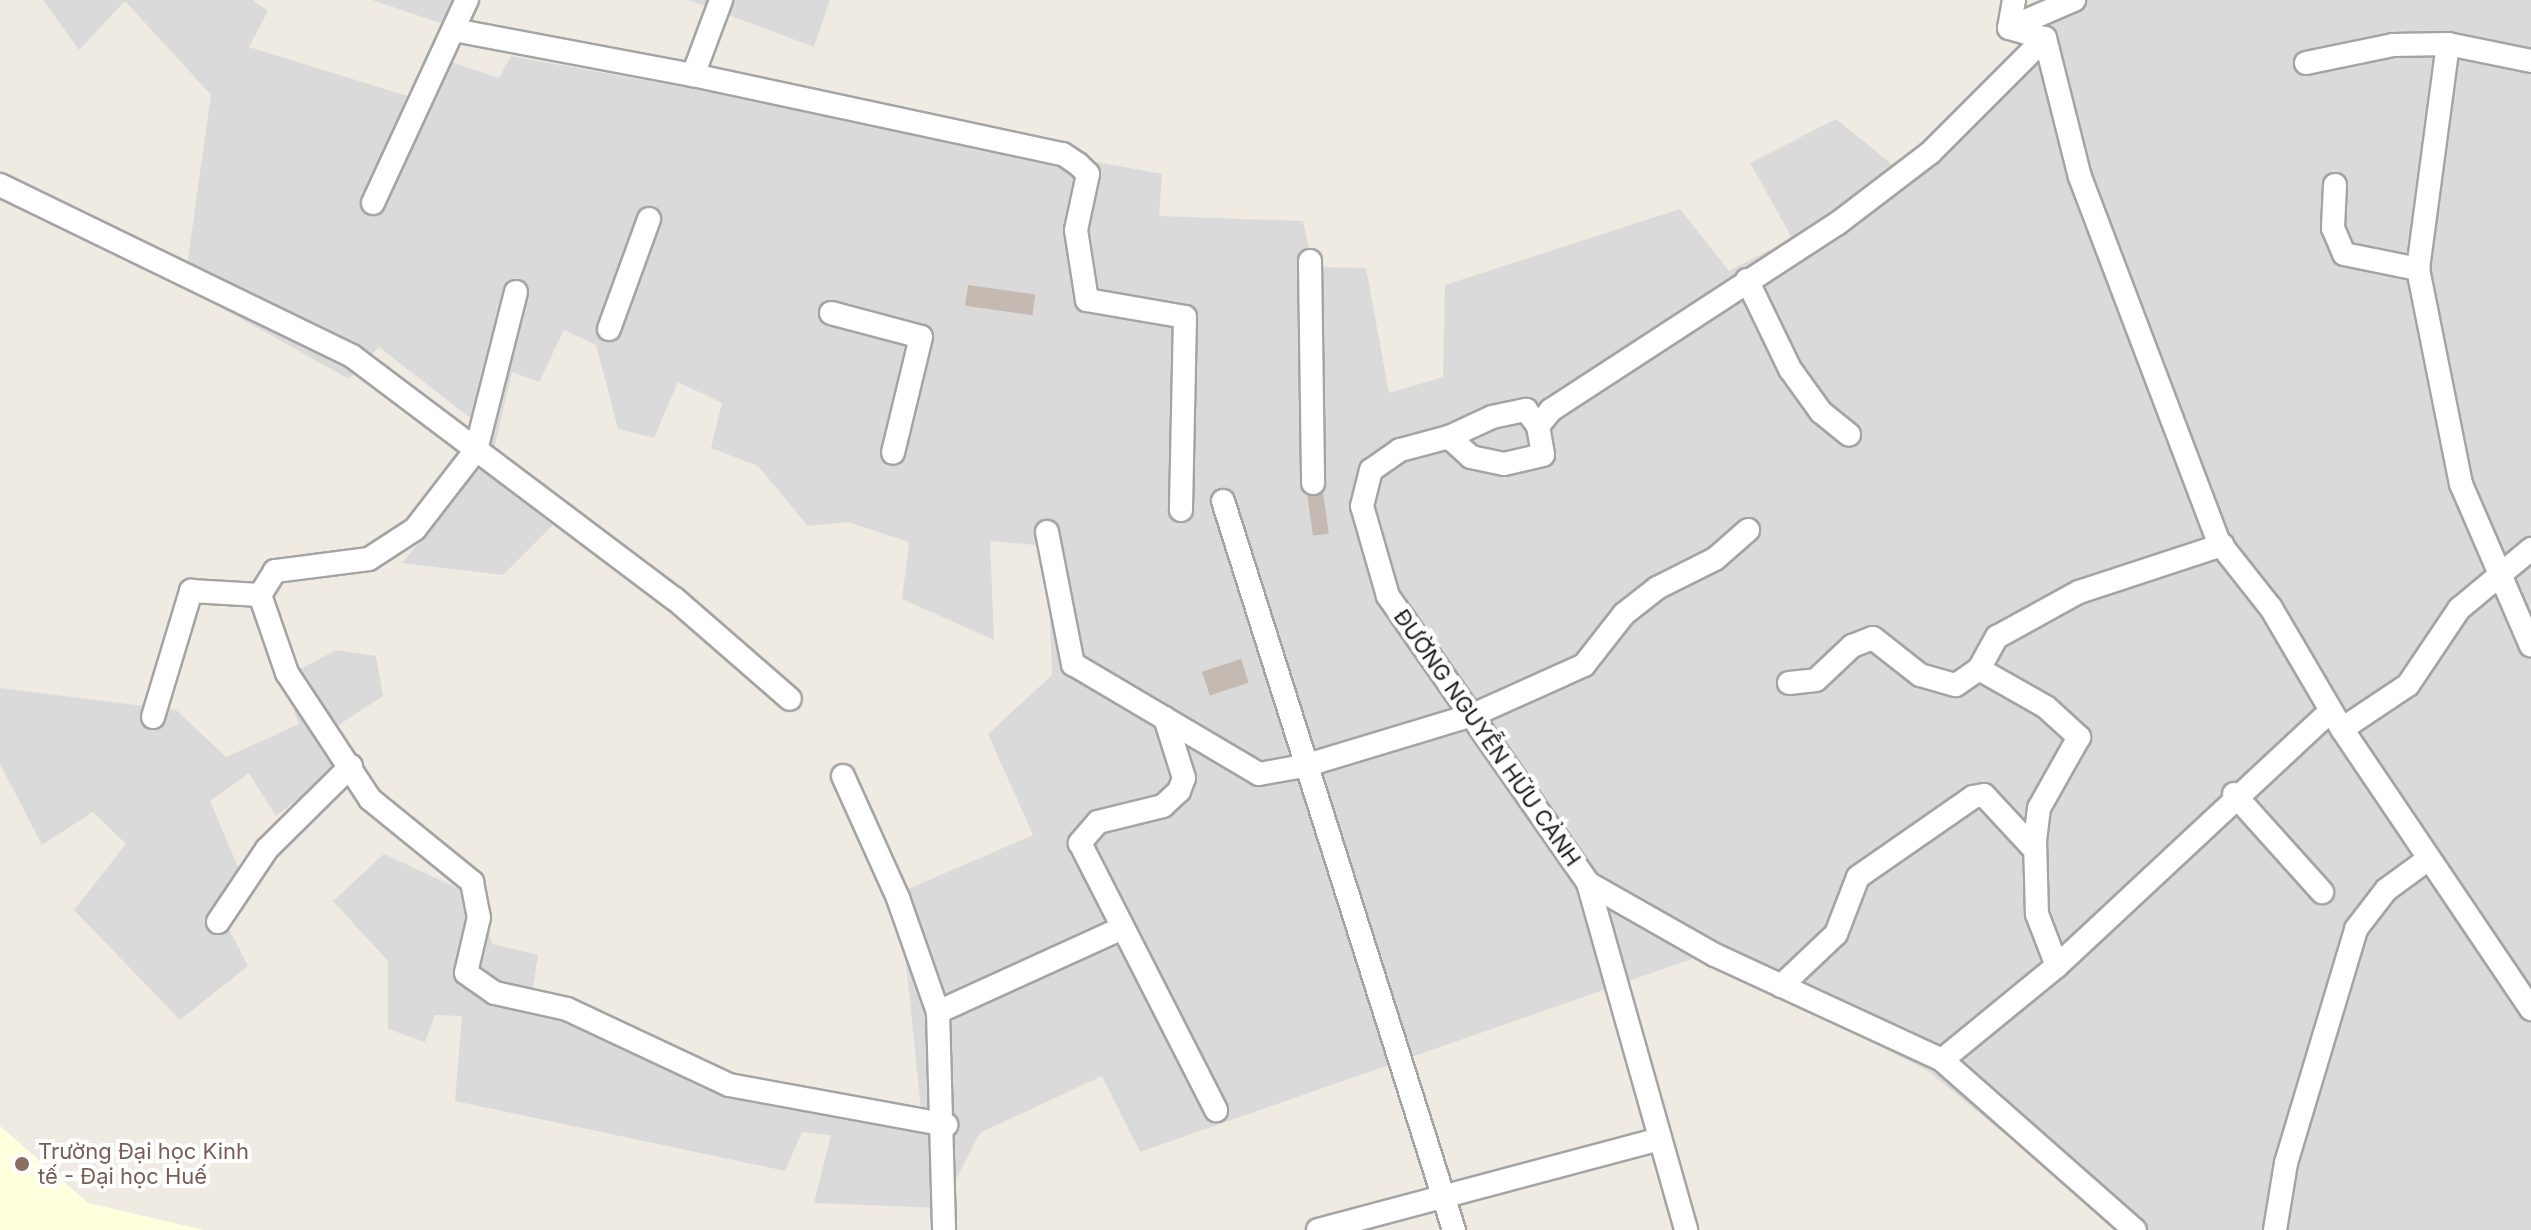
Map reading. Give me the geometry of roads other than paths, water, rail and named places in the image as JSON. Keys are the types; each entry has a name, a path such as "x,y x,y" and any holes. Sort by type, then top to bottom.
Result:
{"street":[{"path":"373,203 467,0"},
{"path":"693,75 721,0"},
{"path":"2009,28 2014,0"},
{"path":"2009,28 2074,0"},
{"path":"2009,28 2045,38"},
{"path":"454,30 693,75 1063,154 1088,174 1076,230 1087,300 1185,317 1181,510"},
{"path":"1538,426 1563,401 1838,223 1930,153 2045,38"},
{"path":"2045,38 2080,177 2222,545 2271,608 2336,720 2427,860 2531,1009"},
{"path":"2448,44 2418,269 2461,484 2504,574 2531,646"},
{"path":"2306,63 2362,47 2448,44 2531,61"},
{"path":"0,185 352,356 675,599 790,699"},
{"path":"2335,185 2333,228 2344,254 2418,269"},
{"path":"609,329 649,219"},
{"path":"1310,261 1313,483"},
{"path":"1747,280 1790,369 1821,412 1849,435"},
{"path":"260,595 275,571 369,559 415,529 476,450 516,292"},
{"path":"831,313 921,337 893,453"},
{"path":"1526,410 1538,426 1543,455 1504,464 1471,457 1449,437 1492,417 1526,410"},
{"name":"ĐƯỜNG NGUYỄN HỮU CẢNH","path":"1449,437 1400,450 1371,470 1362,506 1388,596 1588,883 1781,986 1942,1060 2136,1227"},
{"path":"1223,501 1304,766 1454,1230"},
{"path":"1047,532 1073,664 1259,774 1304,766 1473,715 1584,665 1624,614 1657,588 1715,559 1748,530"},
{"path":"1789,683 1816,680 1867,638 1944,686 1979,669 1997,637 2079,592 2222,545"},
{"path":"1942,1060 2057,966 2234,794 2336,720 2408,685 2459,609 2531,549"},
{"path":"153,717 191,591 260,595"},
{"path":"260,595 287,673 370,799 472,882 479,917 466,973 495,993 567,1009 729,1085 946,1125"},
{"path":"1979,669 2046,707 2079,737 2039,808 2034,849 2037,914 2057,966"},
{"path":"1165,718 1184,778 1179,791 1163,806 1098,822 1080,843 1120,929 1216,1110"},
{"path":"218,922 267,849 351,766"},
{"path":"843,776 898,898 938,1012 946,1125 944,1230"},
{"path":"2234,794 2322,892"},
{"path":"1781,986 1836,934 1858,877 1973,797 1984,795 2034,849"},
{"path":"2275,1230 2294,1136 2356,929 2386,890 2427,860"},
{"path":"1588,883 1656,1140 1686,1230"},
{"path":"938,1012 1120,929"},
{"path":"1318,1230 1656,1140"}],"place":[{"name":"Trường Đại học Kinh tế - Đại học Huế","path":"22,1164"}]}
